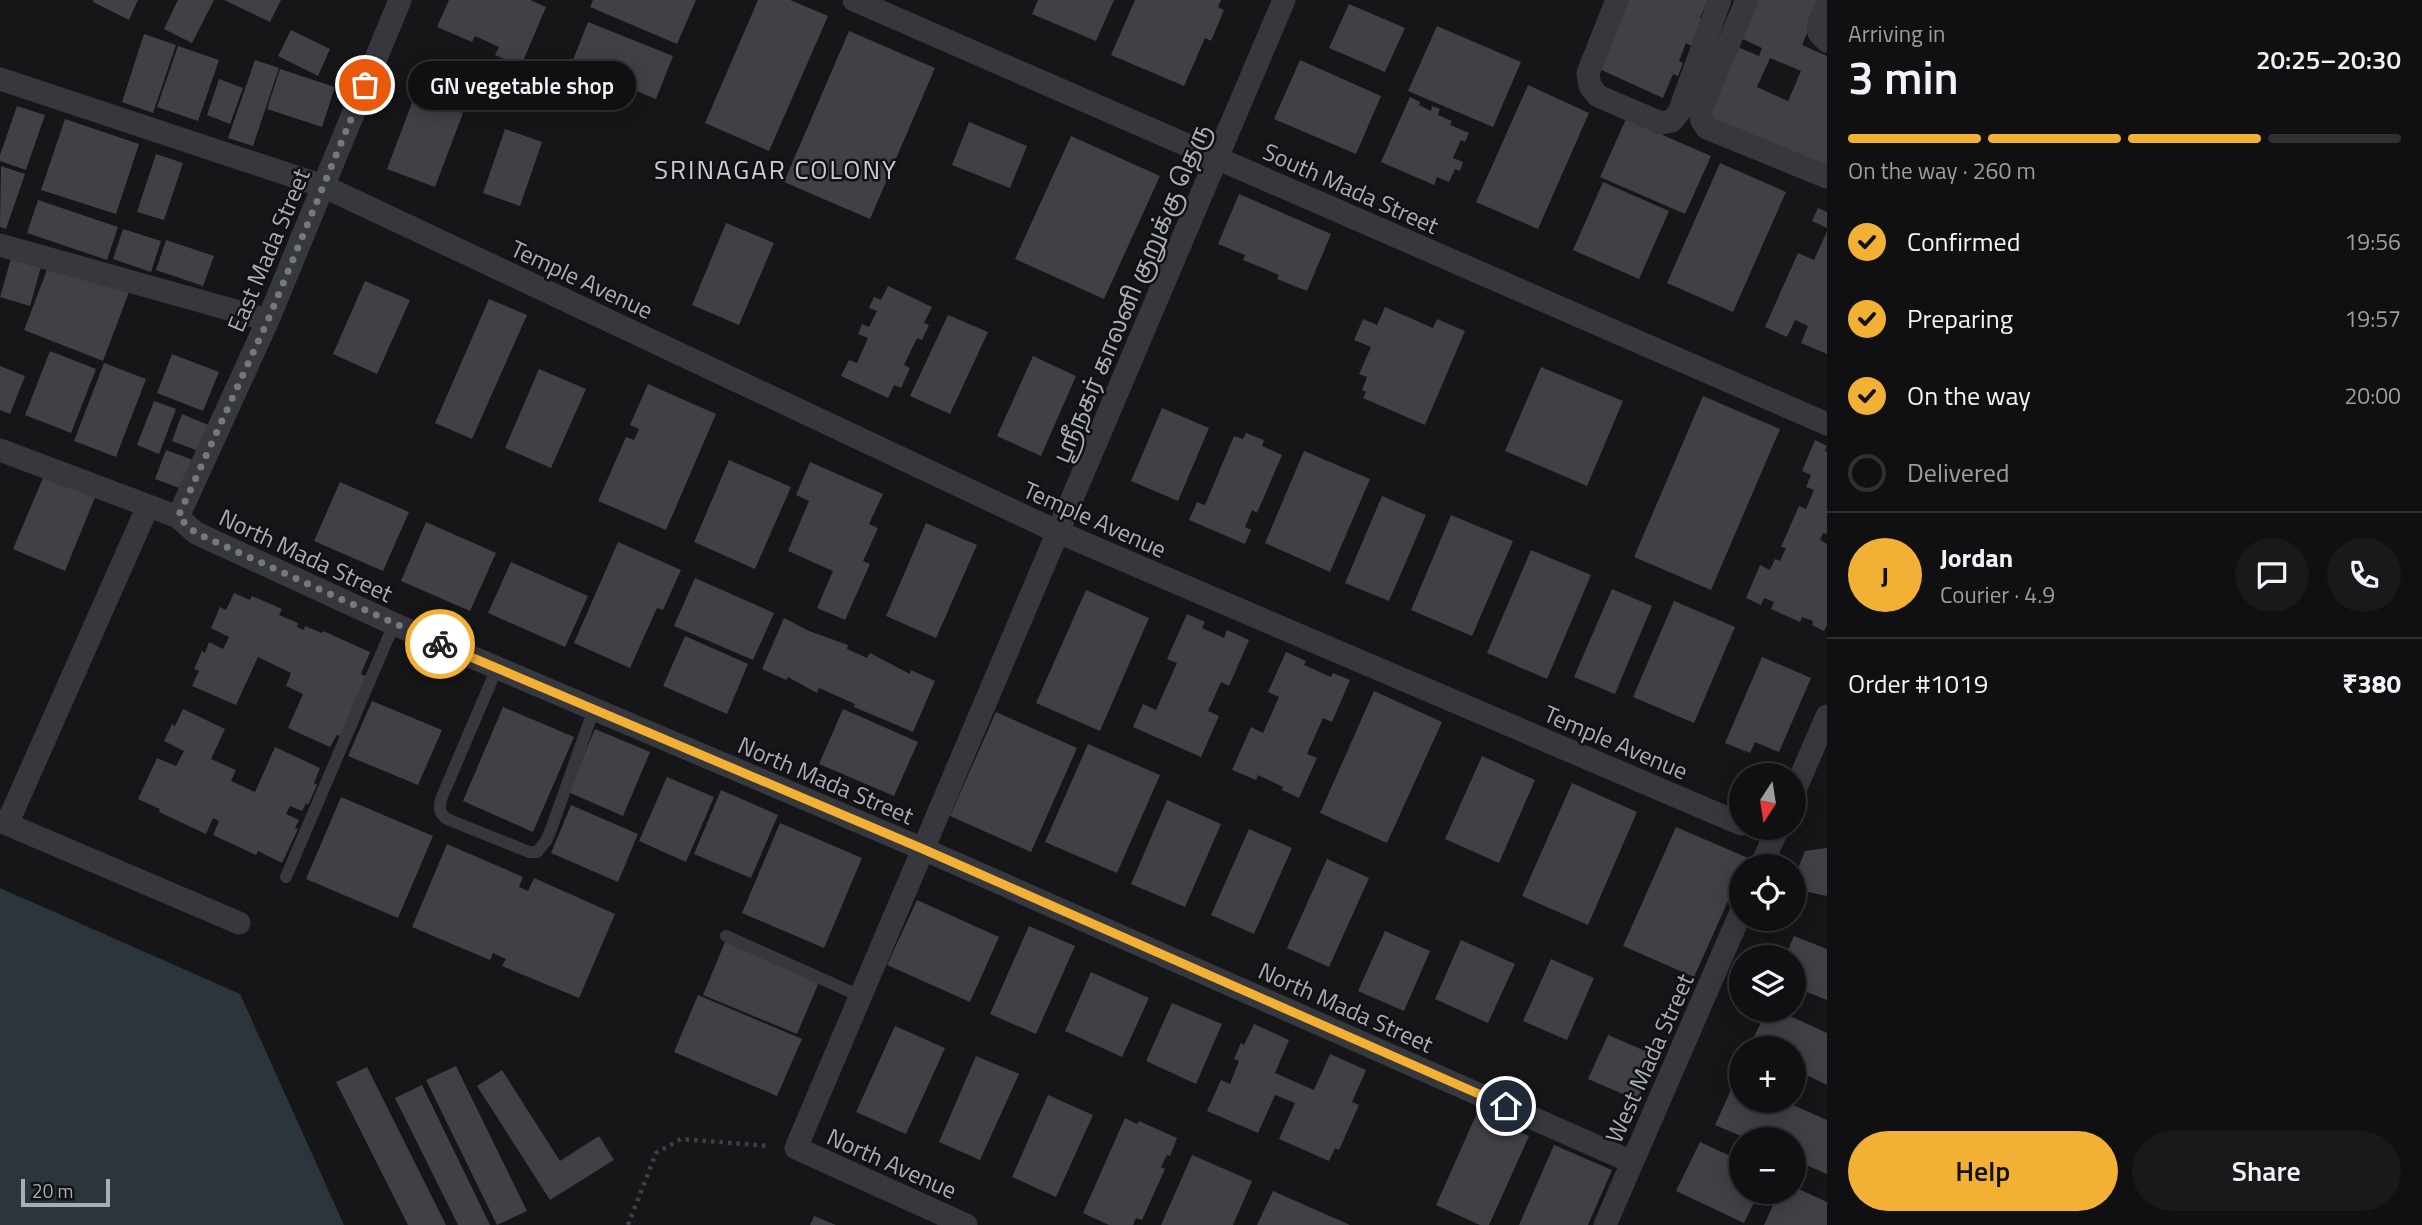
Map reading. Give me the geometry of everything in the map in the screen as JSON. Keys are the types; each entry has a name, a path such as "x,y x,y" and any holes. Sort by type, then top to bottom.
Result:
{"street":[{"name":"South Mada Street","path":"855,0 1827,424"},
{"name":"ஸ்ரீநகர் காலனி குறுக்கு தெரு","path":"796,1148 1284,0"},
{"path":"1617,0 1588,73 1590,86 1598,96 1661,123 1672,121 1679,112 1720,0"},
{"path":"1747,0 1700,111 1702,121 1707,128 1827,177"},
{"name":"East Mada Street","path":"178,517 268,320 323,186 391,3"},
{"path":"1827,4 1818,26 1819,33 1827,41"},
{"name":"Temple Avenue","path":"0,79 323,186 1058,532 1729,819"},
{"path":"0,246 268,320"},
{"name":"North Mada Street","path":"0,450 178,517 196,533 394,624 923,849 1632,1162"},
{"path":"148,506 3,823 239,923"},
{"path":"1806,764 1827,716"},
{"name":"West Mada Street","path":"1605,1225 1733,931"},
{"name":"North Avenue","path":"796,1148 966,1225"}],"lane":[{"path":"286,877 394,624"},
{"path":"497,668 441,799 439,808 447,819 529,852 537,852 550,832 594,709"},
{"path":"726,936 860,996"}],"path":[{"path":"628,1225 656,1153 681,1139 796,1148"}],"shaded area":[{"path":"0,888 240,994 344,1225 0,1225"}],"building":[{"path":"93,0 138,0 129,20"},
{"path":"178,0 214,0 192,43 164,29"},
{"path":"224,0 281,0 270,22"},
{"path":"449,0 530,0 546,7 521,66 495,55 499,47 475,36 472,42 437,27"},
{"path":"593,0 696,0 677,44 590,7"},
{"path":"758,0 790,0 828,16 769,151 705,123"},
{"path":"1038,0 1114,0 1096,41 1032,14"},
{"path":"1135,0 1221,0 1218,7 1224,10 1211,41 1205,38 1184,86 1111,55"},
{"path":"1626,0 1708,0 1691,46 1686,43 1679,61 1683,63 1678,76 1673,74 1663,98 1599,69"},
{"path":"1752,0 1822,0 1802,45 1827,56 1827,168 1703,115 1733,45 1759,56 1762,48 1736,36","holes":["1770,58 1801,71 1788,101 1757,87"]},
{"path":"1349,4 1405,28 1385,72 1329,48"},
{"path":"588,22 673,56 656,99 571,65"},
{"path":"1437,26 1521,62 1493,127 1408,91"},
{"path":"291,30 330,49 318,76 278,56"},
{"path":"849,31 935,68 870,219 784,182"},
{"path":"144,34 176,45 153,113 122,102"},
{"path":"178,46 219,60 198,121 157,107"},
{"path":"255,60 279,68 253,146 228,138"},
{"path":"1300,60 1381,96 1356,154 1274,119"},
{"path":"280,69 335,87 322,127 267,109"},
{"path":"219,79 243,88 230,124 207,115"},
{"path":"1528,85 1589,113 1538,229 1476,202"},
{"path":"415,95 463,113 435,187 387,169"},
{"path":"1410,97 1431,111 1432,106 1440,109 1438,115 1452,121 1450,125 1469,133 1465,142 1461,140 1453,158 1463,162 1460,171 1455,169 1449,182 1437,177 1434,185 1381,162"},
{"path":"17,106 45,115 26,170 0,161"},
{"path":"65,119 139,144 116,214 41,190"},
{"path":"1626,119 1711,156 1685,214 1600,177"},
{"path":"969,122 1027,146 1010,188 952,165"},
{"path":"505,129 542,142 520,206 483,193"},
{"path":"1071,136 1160,176 1104,299 1015,259"},
{"path":"156,154 183,163 164,220 137,212"},
{"path":"1720,163 1786,192 1733,312 1667,283"},
{"path":"1,166 25,174 6,229 0,227"},
{"path":"1603,182 1669,211 1639,279 1573,250"},
{"path":"1239,194 1331,234 1307,291 1277,279 1279,275 1243,260 1245,255 1218,244"},
{"path":"38,200 118,227 107,260 27,233"},
{"path":"1818,208 1827,212 1827,228 1812,221"},
{"path":"726,223 774,243 739,325 692,305"},
{"path":"123,229 161,241 151,272 113,259"},
{"path":"1827,231 1827,354 1801,343 1808,326 1795,320 1787,337 1765,327 1798,253 1814,260"},
{"path":"166,240 214,256 203,286 156,270"},
{"path":"12,255 42,263 30,306 0,297"},
{"path":"50,262 129,292 103,361 24,330"},
{"path":"365,281 410,300 377,374 333,354"},
{"path":"888,286 932,307 924,323 929,325 922,340 917,338 904,365 910,368 901,388 894,385 888,398 841,376 849,360 857,363 868,338 858,334 862,324 869,327 877,311 869,308 874,297 881,300"},
{"path":"489,299 527,315 472,439 435,423"},
{"path":"1385,307 1433,328 1437,319 1465,331 1425,425 1363,398 1366,392 1362,390 1367,377 1359,374 1371,347 1354,340 1363,319 1377,325"},
{"path":"948,315 988,332 950,414 910,396"},
{"path":"50,351 96,369 71,433 25,415"},
{"path":"172,354 219,372 203,411 157,393"},
{"path":"1033,356 1076,376 1041,456 997,436"},
{"path":"104,363 146,379 116,457 74,441"},
{"path":"0,366 25,376 10,414 0,410"},
{"path":"1541,367 1623,401 1587,486 1505,451"},
{"path":"539,369 586,389 551,468 505,448"},
{"path":"648,384 716,414 666,530 598,501 626,437 634,440 639,429 630,425"},
{"path":"1703,396 1780,429 1711,590 1634,557"},
{"path":"154,401 176,409 159,454 137,445"},
{"path":"1162,408 1209,428 1178,501 1131,481"},
{"path":"182,414 211,426 201,452 172,441"},
{"path":"1246,433 1264,440 1262,446 1282,455 1257,513 1252,510 1245,527 1251,530 1245,544 1189,520 1197,502 1205,505 1234,436 1243,439"},
{"path":"1815,440 1827,446 1827,534 1823,533 1820,540 1827,544 1827,625 1824,631 1812,625 1813,621 1802,617 1800,622 1771,609 1774,602 1764,598 1761,605 1746,598 1760,565 1770,570 1775,559 1780,561 1786,548 1781,547 1799,506 1806,509 1814,490 1806,487 1811,475 1802,471"},
{"path":"166,450 193,460 182,489 155,479"},
{"path":"1304,451 1370,479 1330,572 1265,543"},
{"path":"729,460 791,487 755,569 694,542"},
{"path":"810,462 883,494 869,524 878,528 863,561 870,564 845,620 817,608 833,571 788,551 809,501 796,495"},
{"path":"45,473 96,495 65,571 13,549"},
{"path":"340,482 409,512 383,571 314,541"},
{"path":"1382,496 1426,515 1389,601 1345,583"},
{"path":"1451,515 1513,541 1472,636 1411,610"},
{"path":"426,522 496,553 470,611 401,581"},
{"path":"926,523 977,545 936,638 886,616"},
{"path":"618,542 681,570 663,610 657,608 630,668 574,643"},
{"path":"1531,550 1591,575 1547,679 1487,653"},
{"path":"511,562 588,596 565,647 488,613"},
{"path":"695,578 774,613 753,660 674,626"},
{"path":"1612,589 1652,606 1615,694 1574,677"},
{"path":"1086,590 1149,618 1100,731 1036,703"},
{"path":"234,593 250,600 252,596 282,609 279,615 298,623 297,627 304,630 305,626 322,633 323,631 370,652 361,674 367,677 340,736 337,735 330,747 288,728 303,694 286,686 291,673 258,657 236,705 192,686 199,671 194,669 202,651 205,653 209,642 223,649 229,637 211,628 220,607 226,610"},
{"path":"1674,601 1735,627 1694,723 1633,697"},
{"path":"1187,614 1205,622 1202,628 1224,638 1227,630 1249,640 1229,686 1221,682 1208,711 1219,716 1201,757 1133,727 1143,704 1156,710 1177,663 1167,659"},
{"path":"784,618 809,631 848,645 847,649 867,658 870,653 910,674 911,670 935,681 913,732 854,707 855,704 819,688 817,693 788,677 786,680 762,669"},
{"path":"685,636 748,664 727,714 663,686"},
{"path":"1286,652 1306,661 1304,665 1331,677 1333,673 1350,680 1332,722 1323,718 1307,754 1317,758 1299,798 1258,775 1256,780 1232,770 1251,727 1263,733 1279,697 1268,692"},
{"path":"1762,657 1811,678 1779,752 1755,742 1750,753 1725,743"},
{"path":"1374,691 1442,722 1387,843 1320,813"},
{"path":"372,701 442,730 418,785 348,756"},
{"path":"503,707 574,737 533,832 463,801"},
{"path":"183,709 225,729 211,759 236,770 231,781 255,792 275,747 320,768 314,783 317,785 308,805 306,803 302,811 290,806 286,814 299,820 295,828 298,829 282,863 258,851 256,855 213,835 219,821 213,818 206,834 138,799 157,758 176,766 184,751 164,741"},
{"path":"843,709 918,742 894,796 819,764"},
{"path":"996,712 1077,748 1031,852 950,816"},
{"path":"595,729 650,752 623,816 568,792"},
{"path":"1088,744 1160,775 1117,873 1045,842"},
{"path":"1482,756 1535,780 1499,863 1445,839"},
{"path":"667,777 714,797 686,862 639,841"},
{"path":"1572,783 1637,812 1588,925 1522,896"},
{"path":"721,790 778,815 751,878 694,854"},
{"path":"341,797 433,836 398,918 306,879"},
{"path":"1167,800 1221,824 1185,907 1131,884"},
{"path":"571,805 638,834 618,882 551,853"},
{"path":"780,823 862,858 824,948 742,913"},
{"path":"1676,827 1739,854 1729,854 1729,899 1694,977 1623,946"},
{"path":"1249,829 1292,848 1254,934 1211,915"},
{"path":"447,844 523,877 519,887 528,891 534,878 615,914 579,998 502,966 506,959 493,953 490,960 412,927"},
{"path":"1827,848 1827,896 1806,892 1805,851"},
{"path":"1327,859 1369,878 1329,967 1287,948"},
{"path":"917,900 999,937 970,1002 887,965"},
{"path":"1029,926 1075,946 1036,1034 990,1014"},
{"path":"1385,931 1430,951 1404,1011 1358,991"},
{"path":"1794,936 1827,949 1827,1000 1806,992 1806,945 1790,945"},
{"path":"1461,940 1515,964 1488,1023 1435,999"},
{"path":"725,942 819,982 797,1034 703,995"},
{"path":"1551,959 1594,978 1567,1040 1523,1021"},
{"path":"1091,972 1149,998 1122,1057 1065,1031"},
{"path":"698,995 802,1039 777,1096 674,1052"},
{"path":"1172,1003 1222,1024 1196,1084 1146,1061"},
{"path":"1761,1022 1803,1022 1827,1033 1827,1085 1806,1075 1806,1036 1754,1036"},
{"path":"1254,1024 1289,1040 1275,1073 1314,1090 1330,1054 1366,1070 1352,1102 1359,1105 1339,1150 1335,1148 1329,1161 1279,1139 1295,1103 1275,1095 1258,1133 1207,1111 1221,1080 1230,1084 1239,1061 1234,1059"},
{"path":"895,1026 945,1048 906,1134 856,1112"},
{"path":"1608,1035 1657,1056 1637,1100 1588,1079"},
{"path":"976,1056 1019,1074 980,1160 939,1142"},
{"path":"456,1066 527,1211 497,1225 426,1080"},
{"path":"367,1067 446,1225 408,1225 336,1082"},
{"path":"502,1070 560,1161 599,1136 614,1160 550,1200 477,1086"},
{"path":"422,1085 490,1225 458,1225 395,1098"},
{"path":"1729,1094 1729,1113 1806,1113 1806,1111 1827,1120 1827,1174 1806,1165 1806,1127 1729,1127 1729,1131 1715,1125"},
{"path":"1048,1095 1093,1115 1056,1197 1012,1177"},
{"path":"1477,1113 1529,1136 1489,1225 1480,1225 1436,1205"},
{"path":"1125,1118 1137,1124 1139,1121 1177,1138 1170,1156 1167,1155 1161,1167 1165,1169 1142,1220 1136,1218 1133,1225 1109,1225 1083,1213"},
{"path":"1700,1142 1729,1155 1729,1204 1753,1204 1744,1223 1676,1191"},
{"path":"1554,1145 1612,1170 1588,1225 1519,1225"},
{"path":"1192,1155 1252,1181 1233,1225 1161,1225"},
{"path":"1273,1191 1350,1225 1257,1225"},
{"path":"1806,1192 1827,1202 1827,1225 1764,1225 1774,1204 1806,1204"},
{"path":"814,1216 836,1225 810,1225"}],"way so far":[{"path":"365,85 268,320 178,517 196,533 440,644"}],"place":[{"name":"GN vegetable shop","path":"365,85"}],"district":[{"name":"SRINAGAR COLONY","path":"776,169"}],"route":[{"path":"440,644 923,849 1506,1106"}]}
